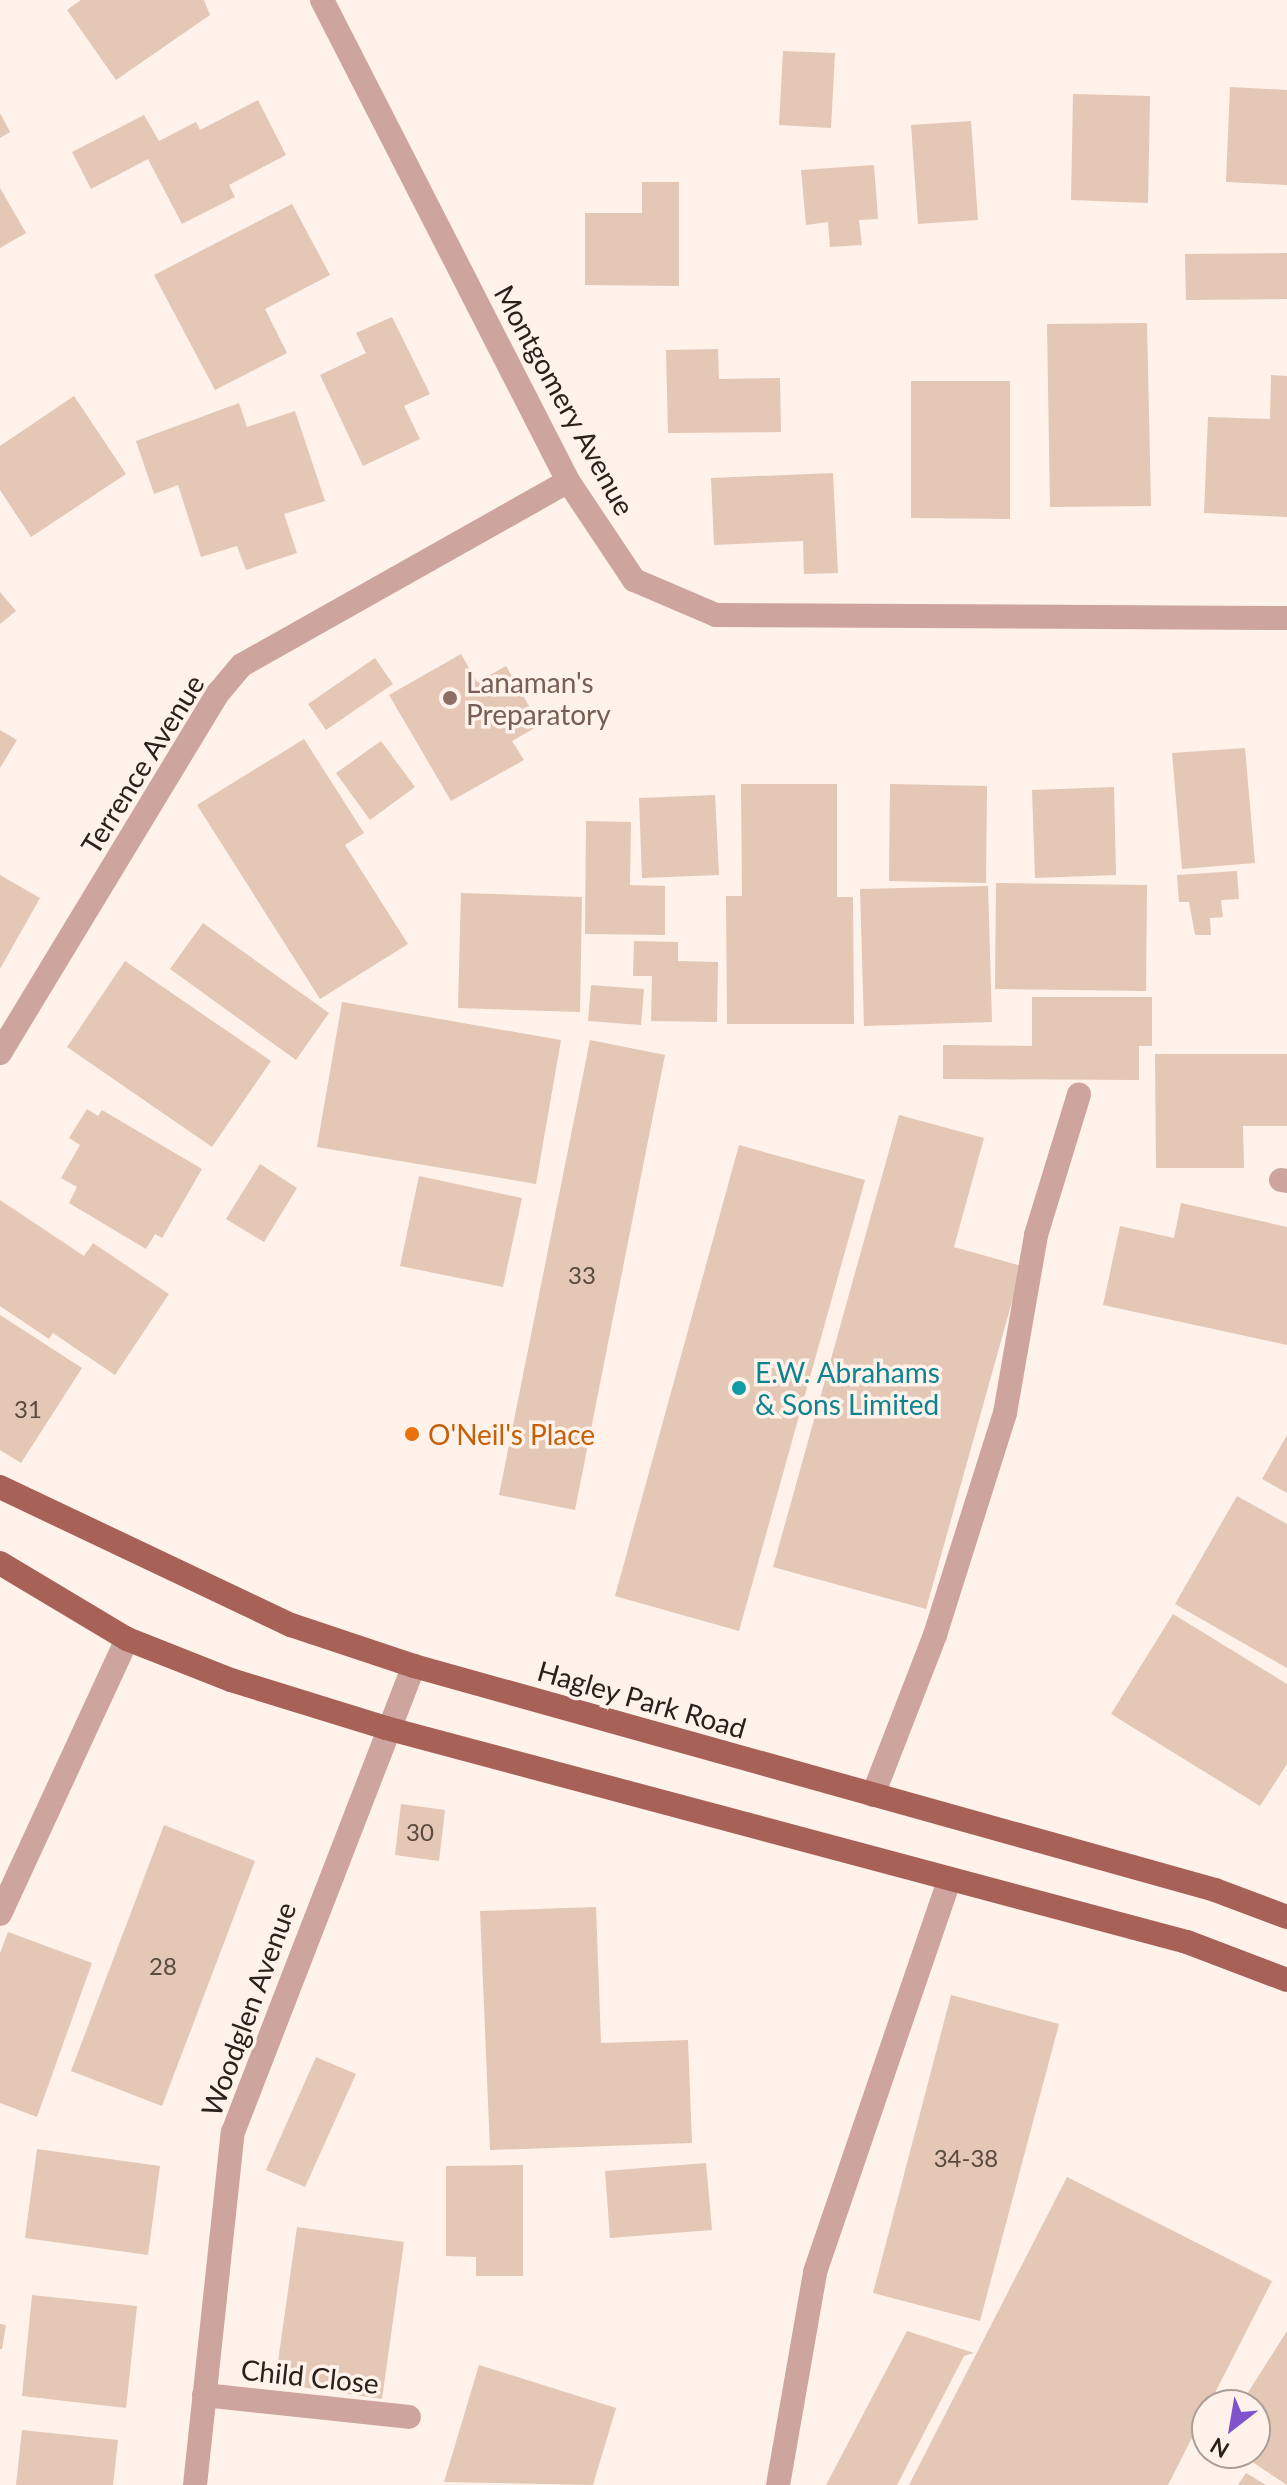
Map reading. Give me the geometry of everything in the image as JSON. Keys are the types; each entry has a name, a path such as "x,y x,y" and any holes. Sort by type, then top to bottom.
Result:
{"main road":[{"name":"Hagley Park Road","path":"0,1487 209,1589 291,1625 414,1666 1215,1890 1287,1917"},
{"path":"0,1563 127,1639 231,1680 386,1728 949,1881 1187,1942 1287,1980"}],"street":[{"name":"Montgomery Avenue","path":"322,0 568,481 634,580 716,615 1287,618"},
{"name":"Terrence Avenue","path":"0,1053 219,692 242,665 568,481"},
{"path":"873,1795 935,1635 1005,1413 1036,1235 1079,1094"},
{"path":"0,1914 127,1639"},
{"name":"Woodglen Avenue","path":"195,2485 233,2132 386,1728 414,1666"},
{"path":"778,2485 815,2272 949,1881"},
{"name":"Child Close","path":"204,2395 409,2417"}],"building":[{"path":"81,0 204,0 210,15 116,80 67,10"},
{"path":"783,51 835,53 831,128 779,125"},
{"path":"1230,87 1287,90 1287,185 1226,182"},
{"path":"1073,94 1150,96 1148,203 1071,200"},
{"path":"258,100 286,155 229,185 235,197 182,224 148,159 91,189 72,152 144,115 159,141 196,122 200,130"},
{"path":"0,113 10,132 0,138"},
{"path":"971,121 978,220 918,224 911,125"},
{"path":"874,165 878,219 859,220 862,245 830,247 828,222 806,225 801,170"},
{"path":"642,182 679,182 679,286 585,285 585,213 642,213"},
{"path":"0,188 26,233 0,248"},
{"path":"292,204 330,275 265,309 287,353 215,390 154,275"},
{"path":"1287,253 1287,299 1186,300 1185,254"},
{"path":"392,317 430,394 404,406 420,439 363,466 320,375 366,353 356,333"},
{"path":"1147,323 1151,506 1050,507 1047,324"},
{"path":"718,349 719,379 780,378 781,432 668,433 666,350"},
{"path":"1271,375 1287,376 1287,517 1204,513 1208,417 1270,419"},
{"path":"911,381 1010,381 1010,519 911,518"},
{"path":"74,396 126,474 31,537 0,490 0,446"},
{"path":"239,403 247,427 295,411 325,501 284,514 297,553 246,570 237,546 201,557 178,485 154,494 136,441"},
{"path":"833,473 838,573 804,574 803,541 714,545 711,478"},
{"path":"0,592 16,611 0,624"},
{"path":"461,654 477,682 506,666 540,725 512,741 524,760 451,801 389,695"},
{"path":"375,658 393,684 326,730 308,704"},
{"path":"0,730 17,740 0,768"},
{"path":"304,739 364,833 345,845 408,944 320,999 197,805"},
{"path":"381,741 415,787 370,820 336,773"},
{"path":"1245,748 1255,863 1182,869 1172,753"},
{"path":"741,784 837,784 837,897 853,897 854,1024 727,1024 726,896 742,896"},
{"path":"890,784 987,786 986,883 889,881"},
{"path":"1114,787 1116,875 1035,878 1032,790"},
{"path":"715,795 719,875 642,878 639,798"},
{"path":"586,821 631,822 630,885 665,886 665,935 585,934"},
{"path":"1237,871 1239,899 1221,900 1223,917 1210,918 1211,935 1195,935 1189,902 1179,902 1177,875"},
{"path":"0,875 40,898 0,969"},
{"path":"996,883 1147,885 1146,991 995,989"},
{"path":"988,886 992,1022 864,1026 860,889"},
{"path":"461,893 582,897 580,1012 458,1008"},
{"path":"203,923 329,1013 296,1060 170,969"},
{"path":"634,941 678,942 678,961 718,962 717,1022 651,1021 652,976 633,976"},
{"path":"125,961 271,1061 212,1147 67,1047"},
{"path":"591,985 644,989 641,1025 588,1021"},
{"path":"1032,997 1152,997 1152,1046 1139,1046 1139,1080 943,1079 943,1045 1032,1046"},
{"path":"342,1002 561,1040 536,1184 317,1147"},
{"path":"590,1040 665,1055 575,1510 499,1495"},
{"path":"1155,1054 1287,1054 1287,1126 1243,1126 1244,1168 1156,1168"},
{"path":"87,1109 98,1116 102,1110 202,1169 162,1238 155,1234 146,1249 69,1203 77,1187 61,1178 80,1145 69,1138"},
{"path":"899,1115 984,1138 954,1247 1022,1266 926,1609 773,1567"},
{"name":"E.W. Abrahams & Sons Limited","path":"739,1145 865,1180 739,1631 615,1596"},
{"path":"260,1164 297,1188 264,1242 226,1219"},
{"path":"419,1176 522,1198 503,1287 400,1266"},
{"path":"0,1200 84,1256 93,1243 169,1294 115,1375 53,1333 49,1339 0,1306"},
{"path":"1181,1203 1287,1227 1287,1345 1103,1305 1120,1226 1174,1238"},
{"path":"0,1315 82,1368 21,1463 0,1450"},
{"path":"1287,1435 1287,1493 1262,1479"},
{"path":"1237,1496 1287,1524 1287,1668 1175,1604"},
{"path":"1173,1614 1287,1684 1287,1764 1260,1806 1111,1714"},
{"path":"401,1804 445,1810 439,1861 395,1855"},
{"path":"164,1825 255,1861 162,2106 71,2071"},
{"path":"596,1907 601,2043 688,2040 692,2143 490,2150 480,1911"},
{"path":"8,1932 92,1963 37,2117 0,2103 0,1953"},
{"path":"951,1995 1059,2024 980,2321 873,2293"},
{"path":"316,2057 356,2074 305,2187 266,2170"},
{"path":"37,2149 160,2166 148,2255 25,2238"},
{"path":"706,2163 712,2230 610,2238 605,2171"},
{"path":"523,2165 523,2276 476,2276 476,2257 446,2256 446,2166"},
{"path":"1067,2177 1272,2281 1217,2389 1191,2389 1191,2440 1168,2485 909,2485"},
{"path":"297,2227 404,2242 382,2399 275,2383"},
{"path":"32,2295 137,2306 126,2408 22,2396"},
{"path":"0,2324 6,2325 2,2349 0,2349"},
{"path":"907,2331 974,2353 964,2356 897,2485 826,2485"},
{"path":"1287,2331 1287,2485 1263,2469 1271,2469 1271,2389 1250,2389"},
{"path":"479,2365 616,2408 593,2485 444,2482"},
{"path":"22,2430 118,2440 113,2485 16,2485"},
{"path":"1246,2473 1266,2485 1238,2485"}],"place":[{"name":"Lanaman's Preparatory","path":"450,698"},
{"name":"E.W. Abrahams & Sons Limited","path":"739,1388"},
{"name":"O'Neil's Place","path":"412,1434"}]}
